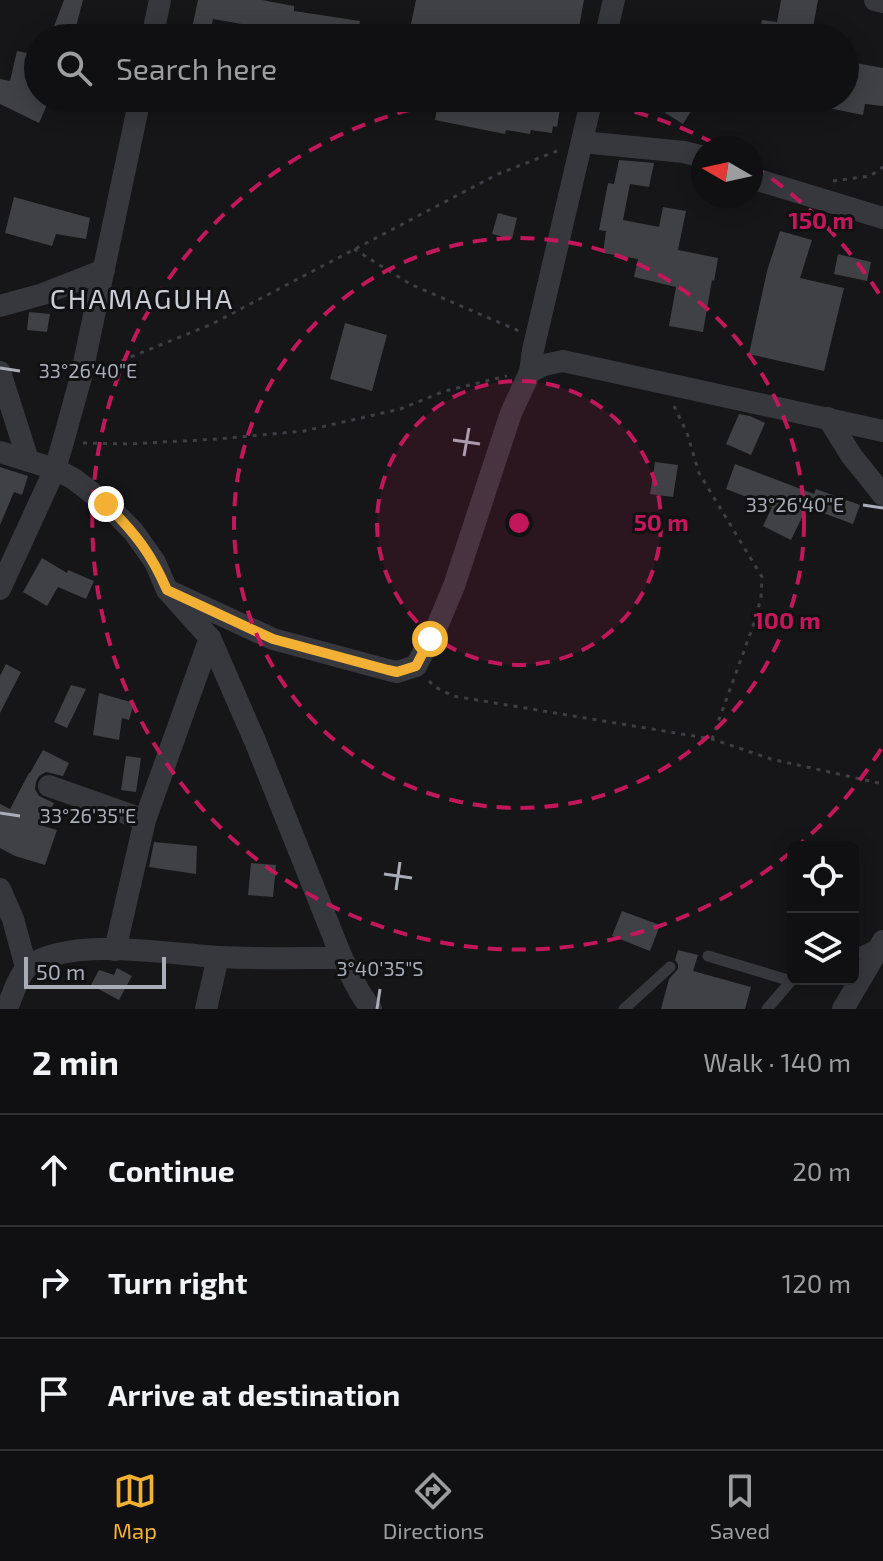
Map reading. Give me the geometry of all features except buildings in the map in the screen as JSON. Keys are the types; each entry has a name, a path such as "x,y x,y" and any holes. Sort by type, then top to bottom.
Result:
{"street":[{"path":"155,24 160,0"},
{"path":"608,24 614,0"},
{"path":"875,0 883,2"},
{"path":"0,589 55,469 63,442 81,377 137,112"},
{"path":"167,590 273,639 397,672 416,666 446,607 505,428 530,372 589,112"},
{"path":"582,142 691,154"},
{"path":"763,182 883,218"},
{"path":"0,306 43,294 104,270"},
{"path":"530,372 563,361 883,431"},
{"path":"0,372 28,460"},
{"path":"828,418 851,455 883,495"},
{"path":"0,452 55,469 74,479 106,504 133,531 155,562 167,590 210,638 342,958 371,1009"},
{"path":"115,950 145,820 210,638"},
{"path":"49,786 145,820"},
{"path":"0,889 13,919 26,967"},
{"path":"843,1009 883,942"},
{"path":"7,1009 26,967 48,956 67,952 115,950 218,957 342,958"},
{"path":"206,1009 218,957"}],"lane":[{"path":"859,953 883,942"},
{"path":"708,956 787,978"},
{"path":"624,1009 670,967"},
{"path":"767,1009 789,985"}],"path":[{"path":"81,377 210,325 498,174 582,142"},
{"path":"826,181 870,176 883,167"},
{"path":"354,249 410,284 536,339"},
{"path":"63,442 129,444 304,431 400,409 445,391 495,377 530,372"},
{"path":"663,382 687,433 699,473 762,577 761,598 753,626 712,739"},
{"path":"416,666 435,687 453,696 712,739 771,759 883,784"}],"district":[{"name":"CHAMAGUHA","path":"142,298"}],"route":[{"path":"106,504 133,531 155,562 167,590 273,639 397,672 416,666 430,639"}]}
